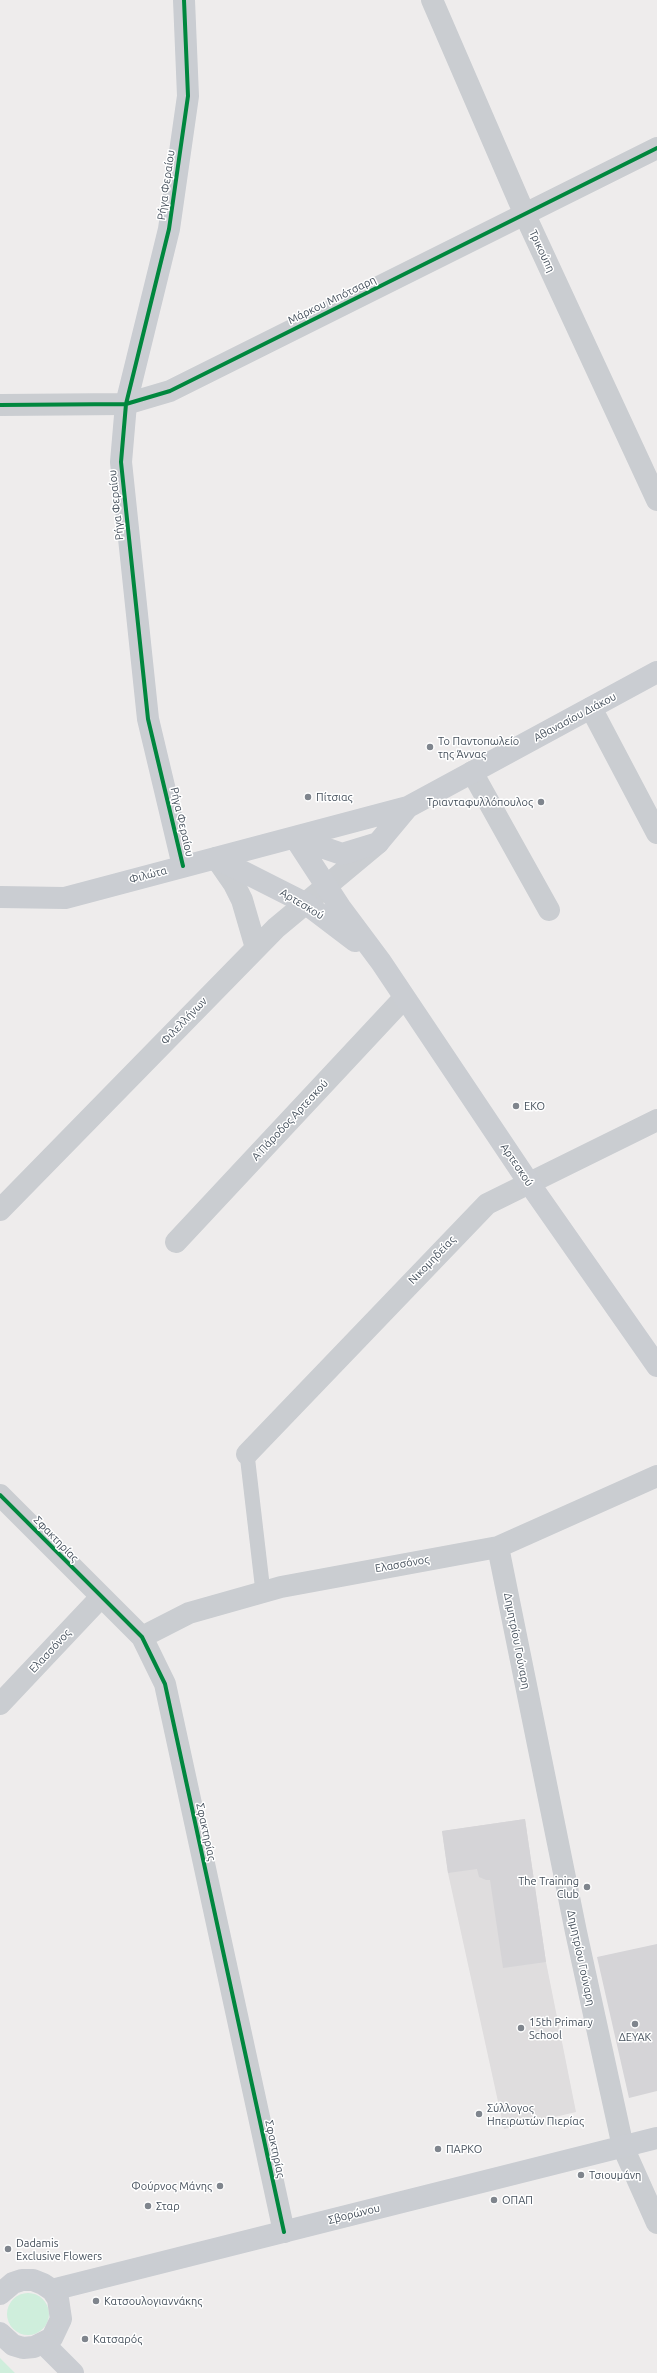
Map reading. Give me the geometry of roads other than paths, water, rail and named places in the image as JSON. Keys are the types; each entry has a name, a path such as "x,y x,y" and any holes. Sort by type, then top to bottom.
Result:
{"street":[{"name":"Ρήγα Φεραίου","path":"183,866 148,719 121,462 126,404 169,229 188,96 184,0"},
{"name":"Τρικούπη","path":"432,0 526,215 657,500"},
{"name":"Μάρκου Μπότσαρη","path":"0,405 126,404 170,391 526,215 657,148"},
{"name":"Αθανασίου Διάκου","path":"295,838 408,807 657,672"},
{"path":"591,708 657,833"},
{"path":"472,772 549,910"},
{"name":"Αθανασίου Διάκου","path":"378,843 408,807"},
{"name":"Φιλώτα","path":"0,897 65,898 295,838"},
{"path":"295,838 342,854 378,843"},
{"name":"Αρτεσκού","path":"295,838 326,886 381,962 529,1183 657,1366"},
{"name":"Φιλελλήνων","path":"0,1210 256,948 305,903 378,843"},
{"path":"216,858 234,884 242,900 256,948"},
{"name":"Αρτεσκού","path":"216,858 305,903 344,931 381,962"},
{"name":"Α΄ Πάροδος Αρτεσκού","path":"176,1242 404,998"},
{"name":"Νικομηδείας","path":"247,1454 487,1204 657,1120"},
{"name":"Ελασσόνος","path":"142,1637 189,1612 263,1592 498,1547 657,1476"},
{"name":"Σφακτηρίας","path":"0,1495 142,1637 165,1684 284,2232"},
{"name":"Δημητρίου Γούναρη","path":"498,1547 576,1932 623,2147 657,2222"},
{"name":"Ελασσόνος","path":"0,1704 101,1597"},
{"name":"Σβορώνου","path":"52,2290 657,2138"},
{"path":"0,2294 13,2283 22,2280 33,2280 52,2290 61,2308 61,2319 52,2338 44,2344 23,2348 13,2345 0,2333"},
{"path":"44,2344 73,2373"}],"lane":[{"path":"247,1454 263,1592"}],"place":[{"name":"Το Παντοπωλείο της Άννας","path":"430,747"},
{"name":"Πίτσιας","path":"308,797"},
{"name":"Τριανταφυλλόπουλος","path":"541,802"},
{"name":"ΕΚΟ","path":"516,1106"},
{"name":"The Training Club","path":"587,1887"},
{"name":"ΔΕΥΑΚ","path":"635,2024"},
{"name":"15th Primary School","path":"521,2028"},
{"name":"Σύλλογος Ηπειρωτών Πιερίας","path":"479,2114"},
{"name":"ΠΑΡΚΟ","path":"438,2149"},
{"name":"Τσιουμάνη","path":"581,2175"},
{"name":"Φούρνος Μάνης","path":"220,2186"},
{"name":"ΟΠΑΠ","path":"494,2200"},
{"name":"Σταρ","path":"148,2206"},
{"name":"Dadamis Exclusive Flowers","path":"8,2249"},
{"name":"Κατσουλογιαννάκης","path":"96,2301"},
{"name":"Κατσαρός","path":"85,2339"}]}
